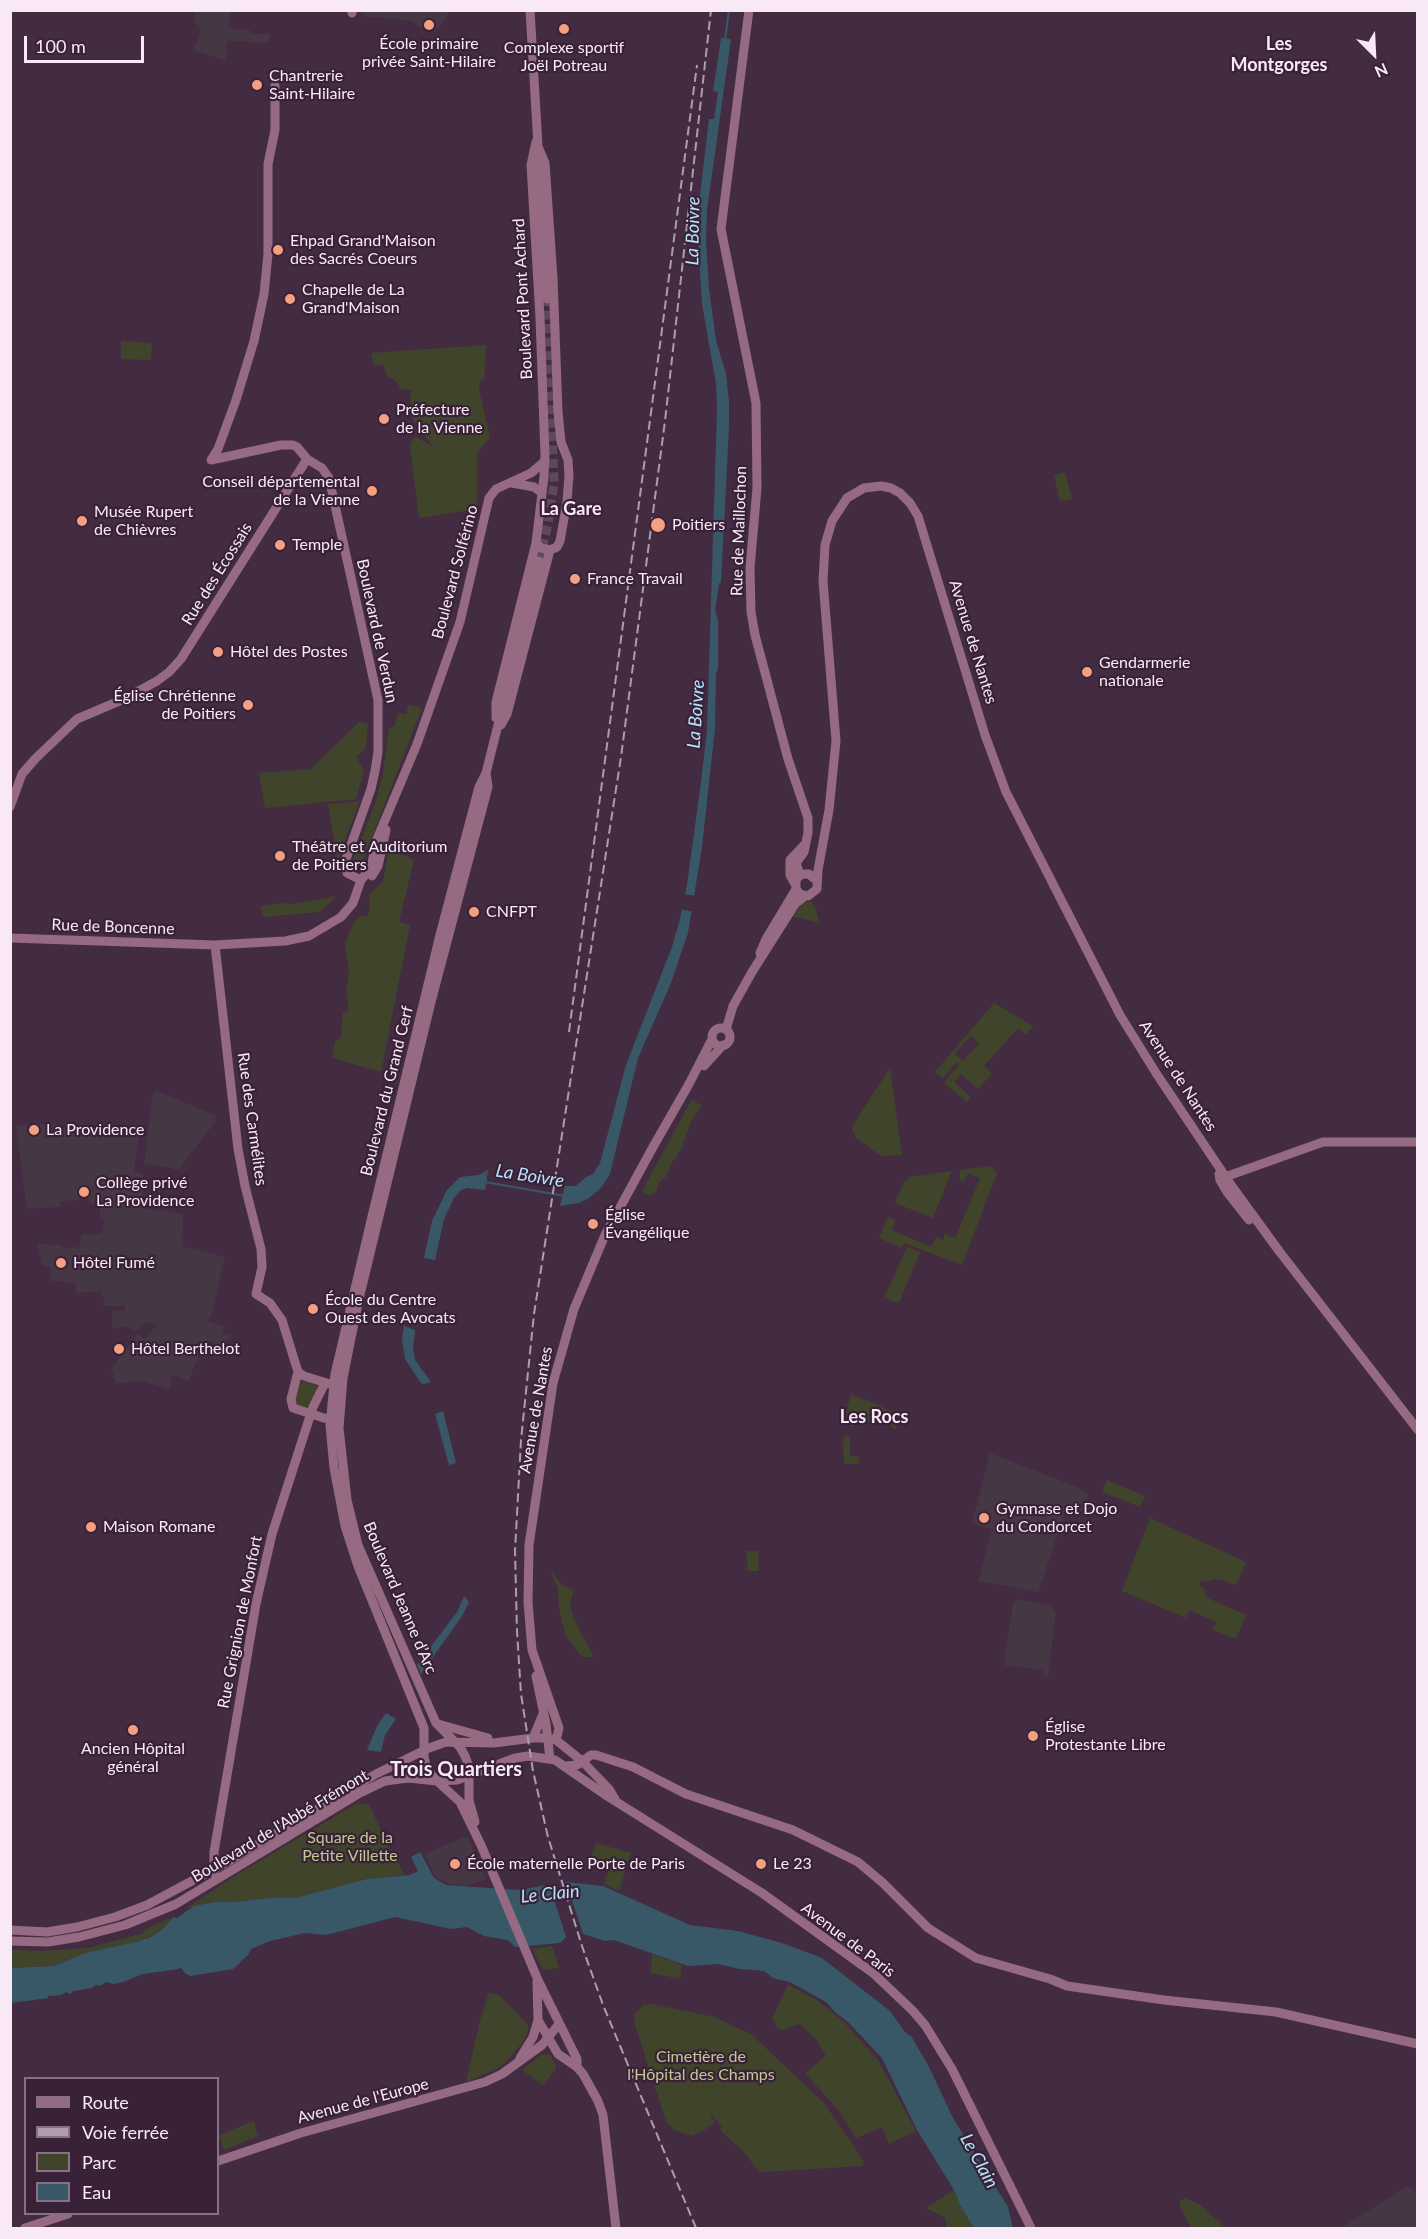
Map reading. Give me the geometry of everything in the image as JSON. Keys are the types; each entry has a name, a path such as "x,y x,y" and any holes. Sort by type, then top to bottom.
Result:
{"main road":[{"name":"Boulevard Pont Achard","path":"530,10 547,299"},
{"name":"Rue de Maillochon","path":"748,10 747,38 721,238 756,403 757,488 750,584 752,622 788,759 807,811 809,823 806,843 804,852 796,863 804,874"},
{"name":"Boulevard de Verdun","path":"275,86 275,130 268,164 268,254 264,294 254,341 237,400 218,449 211,460 287,444 297,447 307,459 322,468 329,478 377,692 378,753 371,789 345,862 347,873 361,880"},
{"name":"Boulevard Pont Achard","path":"536,142 544,163 553,278 558,412 563,452 569,466 567,502 560,541 557,547 550,550"},
{"name":"Boulevard Pont Achard","path":"536,142 531,165 544,459 542,493"},
{"path":"544,459 554,450 563,452"},
{"name":"Rue des Écossais","path":"10,807 22,774 77,719 124,699 169,672 181,659 307,459"},
{"name":"Boulevard Solférino","path":"215,945 285,941 309,936 333,923 347,911 353,903 361,880 371,877 378,866 389,815 460,622 489,498 496,489 531,473 544,459"},
{"path":"512,483 534,487 542,493"},
{"name":"Avenue de Nantes","path":"550,1742 530,1640 528,1602 530,1545 547,1417 558,1361 574,1309 605,1234 689,1084 713,1033 733,1006 797,902 815,892 818,886 816,880 821,847 830,810 836,734 823,581 825,545 832,521 847,498 864,488 881,486 891,488 910,502 918,516 985,735 1006,792 1120,1015 1217,1163 1222,1178 1418,1430"},
{"name":"Boulevard du Grand Cerf","path":"496,735 496,702 536,543 542,493"},
{"path":"536,543 541,548 550,550"},
{"name":"Boulevard du Grand Cerf","path":"496,735 507,714 550,550"},
{"name":"Boulevard du Grand Cerf","path":"335,1418 333,1385 358,1303 431,1002 488,787 486,773 539,561"},
{"path":"805,896 795,887 789,872 790,860 806,843"},
{"name":"Avenue de Nantes","path":"752,972 766,939 821,847"},
{"path":"804,874 812,875 816,880"},
{"name":"Rue de Boncenne","path":"10,938 215,945"},
{"name":"Rue des Carmélites","path":"215,945 238,1149 261,1249 262,1267 256,1294 270,1303 282,1320 298,1372"},
{"name":"Avenue de Nantes","path":"689,1084 718,1048 730,1040 727,1026 733,1006"},
{"path":"716,1029 728,1030"},
{"path":"712,1039 716,1044 723,1046"},
{"path":"1222,1178 1323,1142 1418,1142"},
{"path":"333,1385 298,1372 291,1399 293,1408 335,1418"},
{"name":"Rue Grignion de Monfort","path":"212,1883 215,1869 214,1852 253,1616 272,1534 311,1414 333,1385"},
{"name":"Boulevard Jeanne d’Arc","path":"335,1418 352,1524 358,1545 436,1723 455,1742"},
{"name":"Boulevard Jeanne d’Arc","path":"335,1418 334,1468 345,1526 358,1566 425,1731 424,1750"},
{"name":"Avenue de Nantes","path":"535,1662 559,1728 550,1742"},
{"path":"533,1738 543,1714"},
{"path":"436,1723 504,1742"},
{"path":"550,1759 550,1742 533,1738 504,1742 455,1742 424,1750 427,1770 460,1802 481,1845 537,1980 577,2059 576,2067"},
{"path":"455,1742 465,1756 469,1776 469,1800 481,1845"},
{"name":"Avenue de Paris","path":"469,1776 501,1762 528,1756 550,1742 582,1761 609,1789 615,1800"},
{"name":"Boulevard de l'Abbé Frémont","path":"10,1930 47,1932 77,1928 130,1912 215,1869 376,1774 424,1750"},
{"path":"565,1766 574,1766 595,1755 626,1764 686,1794 793,1830 858,1862 884,1883 928,1928 976,1958 1074,1987 1082,1986 1189,2004 1276,2012 1418,2044"},
{"name":"Avenue de Paris","path":"528,1756 550,1759 565,1766 762,1893 873,1973 925,2025 952,2069 1031,2229"},
{"path":"436,1781 457,1780 469,1776"},
{"name":"Boulevard de l'Abbé Frémont","path":"10,1941 48,1942 87,1936 125,1925 177,1904 377,1784 408,1778 436,1781"},
{"path":"215,1869 223,1876"},
{"path":"537,1980 538,2020 562,2058 576,2067 595,2092 603,2115 616,2229"},
{"name":"Avenue de l'Europe","path":"513,2066 533,2037 538,2020"},
{"name":"Avenue de l'Europe","path":"219,2161 301,2133 485,2082 513,2066 548,2039 559,2024"},
{"path":"25,2229 65,2215"}],"shaded area":[{"path":"196,10 231,12 228,28 250,30 250,34 270,34 269,43 228,41 225,61 194,50 201,28 193,20"},
{"name":"École primaire privée Saint-Hilaire","path":"355,10 451,11 436,32 429,28 427,31 411,21 364,16 363,13 355,12"},
{"path":"157,1091 215,1115 216,1121 179,1169 144,1164 153,1093"},
{"path":"56,1125 56,1129 82,1127 139,1130 134,1172 143,1174 142,1208 183,1214 182,1246 225,1257 208,1321 225,1327 222,1334 230,1335 226,1343 220,1343 219,1346 210,1341 206,1348 202,1347 189,1380 173,1375 169,1389 142,1381 117,1383 113,1375 115,1373 111,1369 138,1334 144,1339 157,1325 147,1321 134,1332 126,1326 114,1329 112,1311 125,1311 125,1306 103,1306 104,1296 101,1296 101,1291 76,1293 76,1283 51,1281 50,1267 42,1265 37,1244 60,1245 63,1248 80,1247 81,1235 102,1234 105,1219 100,1218 99,1203 90,1204 89,1199 63,1201 60,1207 27,1209 16,1126"},
{"path":"990,1453 1084,1490 1088,1495 1084,1512 1067,1506 1038,1592 978,1581 992,1530 972,1523"},
{"path":"1017,1599 1051,1606 1056,1612 1048,1676 1043,1675 1043,1670 1004,1665 1013,1603"},
{"name":"École maternelle Porte de Paris","path":"467,1836 486,1879 466,1886 450,1884 436,1877 425,1854"},
{"path":"1407,2186 1417,2193 1417,2228 1341,2228"}],"green space":[{"path":"121,341 152,343 151,360 121,359"},
{"path":"486,345 484,380 480,379 479,388 490,437 477,454 477,509 419,518 410,446 416,437 433,447 413,420 410,407 411,390 401,389 396,381 387,376 383,364 374,366 371,353"},
{"path":"1065,472 1072,499 1060,501 1054,475"},
{"path":"408,705 422,708 362,863 354,864 353,859 375,804 383,773 389,728 395,725 398,713 406,714"},
{"path":"359,722 368,723 366,747 356,757 364,770 356,799 265,808 259,773 311,769"},
{"path":"360,801 340,852 339,869 328,804"},
{"path":"390,852 414,860 399,922 410,925 381,1072 332,1058 335,1042 341,1038 343,1012 349,1011 346,990 349,974 345,943 354,922 362,915 368,916 369,894 383,882"},
{"path":"336,896 320,912 263,917 261,906 286,902 287,905"},
{"path":"811,901 815,906 819,923 792,916 803,903"},
{"path":"994,1003 1033,1026 1026,1035 1018,1028 984,1066 992,1074 978,1089 961,1074 954,1082 971,1097 967,1102 944,1083 959,1065 957,1062 943,1078 935,1072","holes":["971,1036 979,1043 963,1061 955,1053"]},
{"path":"890,1068 902,1155 881,1156 856,1138 852,1129"},
{"path":"692,1099 702,1106 691,1121 681,1150 675,1160 673,1159 666,1177 659,1182 657,1190 650,1196 642,1191"},
{"path":"991,1166 997,1173 962,1265 904,1243 902,1248 879,1238 888,1217 895,1220 892,1230 931,1247 936,1237 943,1240 945,1234 955,1238 980,1178 968,1173 964,1182 959,1179 960,1170"},
{"path":"952,1171 933,1218 895,1203 904,1182 909,1177"},
{"path":"907,1247 920,1252 899,1303 884,1298"},
{"path":"306,1381 315,1384 318,1389 307,1408 299,1406 295,1399 300,1384"},
{"path":"851,1394 897,1413 900,1417 895,1430 890,1424 853,1421 854,1427 847,1425 845,1418"},
{"path":"845,1436 850,1436 850,1456 859,1457 859,1464 844,1464 843,1440"},
{"path":"1107,1480 1145,1496 1140,1507 1102,1492"},
{"path":"1150,1518 1246,1562 1236,1585 1213,1579 1206,1582 1201,1580 1199,1585 1204,1588 1205,1594 1210,1599 1246,1615 1236,1639 1213,1630 1216,1622 1189,1610 1186,1618 1122,1591"},
{"path":"746,1551 758,1551 759,1571 748,1571"},
{"path":"550,1570 562,1585 574,1590 570,1605 575,1621 594,1657 582,1657 565,1634 559,1608 558,1589"},
{"name":"Square de la Petite Villette","path":"356,1804 369,1804 390,1851 390,1859 392,1862 397,1859 404,1875 367,1879 295,1898 215,1902 187,1909 236,1875"},
{"path":"596,1843 631,1853 619,1891 604,1884 609,1869 589,1862"},
{"path":"171,1919 163,1929 142,1941 85,1953 54,1966 11,1968 10,1949 37,1951 88,1948 144,1933 144,1930"},
{"path":"552,1946 559,1968 543,1970 532,1949"},
{"path":"652,1954 682,1965 680,1979 651,1973"},
{"path":"788,1985 817,2000 843,2021 878,2060 916,2131 889,2144 882,2127 856,2138 839,2111 805,2073 826,2056 816,2039 799,2024 784,2030 777,2028 772,2018"},
{"path":"489,1992 500,1996 529,2029 522,2043 505,2063 466,2082 479,2024"},
{"name":"Cimetière de l'Hôpital des Champs","path":"651,2004 715,2017 752,2035 823,2102 856,2149 864,2163 863,2166 763,2172 758,2171 744,2152 723,2133 720,2129 722,2127 712,2115 710,2117 715,2122 692,2136 675,2131 666,2121 635,2025 634,2015 643,2005"},
{"path":"542,2054 550,2055 556,2065 556,2069 543,2085 522,2070"},
{"path":"254,2121 258,2136 224,2150 219,2135"},
{"path":"954,2190 974,2228 947,2228 945,2218 926,2208"},
{"path":"1185,2198 1199,2204 1226,2228 1191,2228 1180,2207 1180,2201"}],"water":[{"name":"La Boivre","path":"721,38 731,39 707,210 706,241 709,289 716,340 726,374 729,427 721,583 719,583 715,611 718,620 718,669 715,728 702,847 688,933 671,983 638,1058 610,1174 601,1188 589,1198 579,1203 560,1206 565,1186 576,1186 593,1174 600,1163 626,1065 672,947 687,885 707,730 717,410 716,383 702,304 697,220 709,119 714,119 718,92 713,91"},
{"name":"La Boivre","path":"488,1170 485,1190 467,1188 461,1190 454,1198 444,1219 435,1260 424,1258 432,1221 447,1190 460,1177 479,1175"},
{"path":"404,1326 415,1330 413,1349 415,1360 431,1382 421,1383 405,1359 402,1339"},
{"path":"443,1411 456,1463 449,1465 435,1414"},
{"path":"464,1596 469,1602 462,1616 421,1674 417,1665 457,1612"},
{"path":"386,1713 396,1719 385,1735 381,1752 367,1750 377,1726"},
{"name":"Le Clain","path":"420,1852 434,1878 446,1885 518,1890 566,1882 603,1886 690,1925 738,1931 782,1943 822,1958 890,2011 905,2032 911,2036 928,2065 953,2118 1008,2207 1013,2228 974,2228 954,2190 917,2130 882,2058 826,2002 790,1982 773,1978 764,1971 718,1964 688,1966 614,1940 605,1941 580,1933 566,1937 560,1943 515,1947 508,1940 484,1936 467,1927 451,1929 395,1917 326,1935 305,1933 270,1941 251,1949 233,1969 190,1976 180,1967 143,1974 114,1984 106,1982 100,1986 73,1991 70,1994 66,1992 61,1995 48,1996 48,1998 11,2003 10,1968 54,1966 85,1953 141,1941 163,1929 173,1917 177,1918 194,1906 215,1902 295,1898 367,1879 410,1875 418,1871 411,1857"}],"pier":[{"path":"682,894 697,896 695,912 679,909"},
{"path":"565,1879 584,1937 567,1940 549,1884"}],"waterway":[{"name":"La Boivre","path":"725,40 729,10"},
{"name":"La Boivre","path":"485,1182 565,1196"}],"tunnel":[{"path":"539,561 548,524 554,483 547,299"}],"railway":[{"path":"696,2228 603,2005 548,1837 533,1771 521,1694 515,1551 521,1440 534,1314 621,757 665,421 711,10"},
{"path":"569,1032 697,65"}],"place":[{"name":"École primaire privée Saint-Hilaire","path":"429,25"},
{"name":"Complexe sportif Joël Potreau","path":"564,29"},
{"name":"Chantrerie Saint-Hilaire","path":"257,85"},
{"name":"Ehpad Grand'Maison des Sacrés Coeurs","path":"278,250"},
{"name":"Chapelle de La Grand'Maison","path":"290,299"},
{"name":"Préfecture de la Vienne","path":"384,419"},
{"name":"Conseil départemental de la Vienne","path":"372,491"},
{"name":"Musée Rupert de Chièvres","path":"82,521"},
{"name":"Poitiers","path":"658,525"},
{"name":"Temple","path":"280,545"},
{"name":"France Travail","path":"575,579"},
{"name":"Hôtel des Postes","path":"218,652"},
{"name":"Gendarmerie nationale","path":"1087,672"},
{"name":"Église Chrétienne de Poitiers","path":"248,705"},
{"name":"Théâtre et Auditorium de Poitiers","path":"280,856"},
{"name":"CNFPT","path":"474,912"},
{"name":"La Providence","path":"34,1130"},
{"name":"Collège privé La Providence","path":"84,1192"},
{"name":"Église Évangélique","path":"593,1224"},
{"name":"Hôtel Fumé","path":"61,1263"},
{"name":"École du Centre Ouest des Avocats","path":"313,1309"},
{"name":"Hôtel Berthelot","path":"119,1349"},
{"name":"Gymnase et Dojo du Condorcet","path":"984,1518"},
{"name":"Maison Romane","path":"91,1527"},
{"name":"Ancien Hôpital général","path":"133,1730"},
{"name":"Église Protestante Libre","path":"1033,1736"},
{"name":"École maternelle Porte de Paris","path":"455,1864"},
{"name":"Le 23","path":"761,1864"}],"district":[{"name":"Les Montgorges","path":"1279,54"},
{"name":"La Gare","path":"571,509"},
{"name":"Les Rocs","path":"874,1417"},
{"name":"Trois Quartiers","path":"456,1770"}]}
